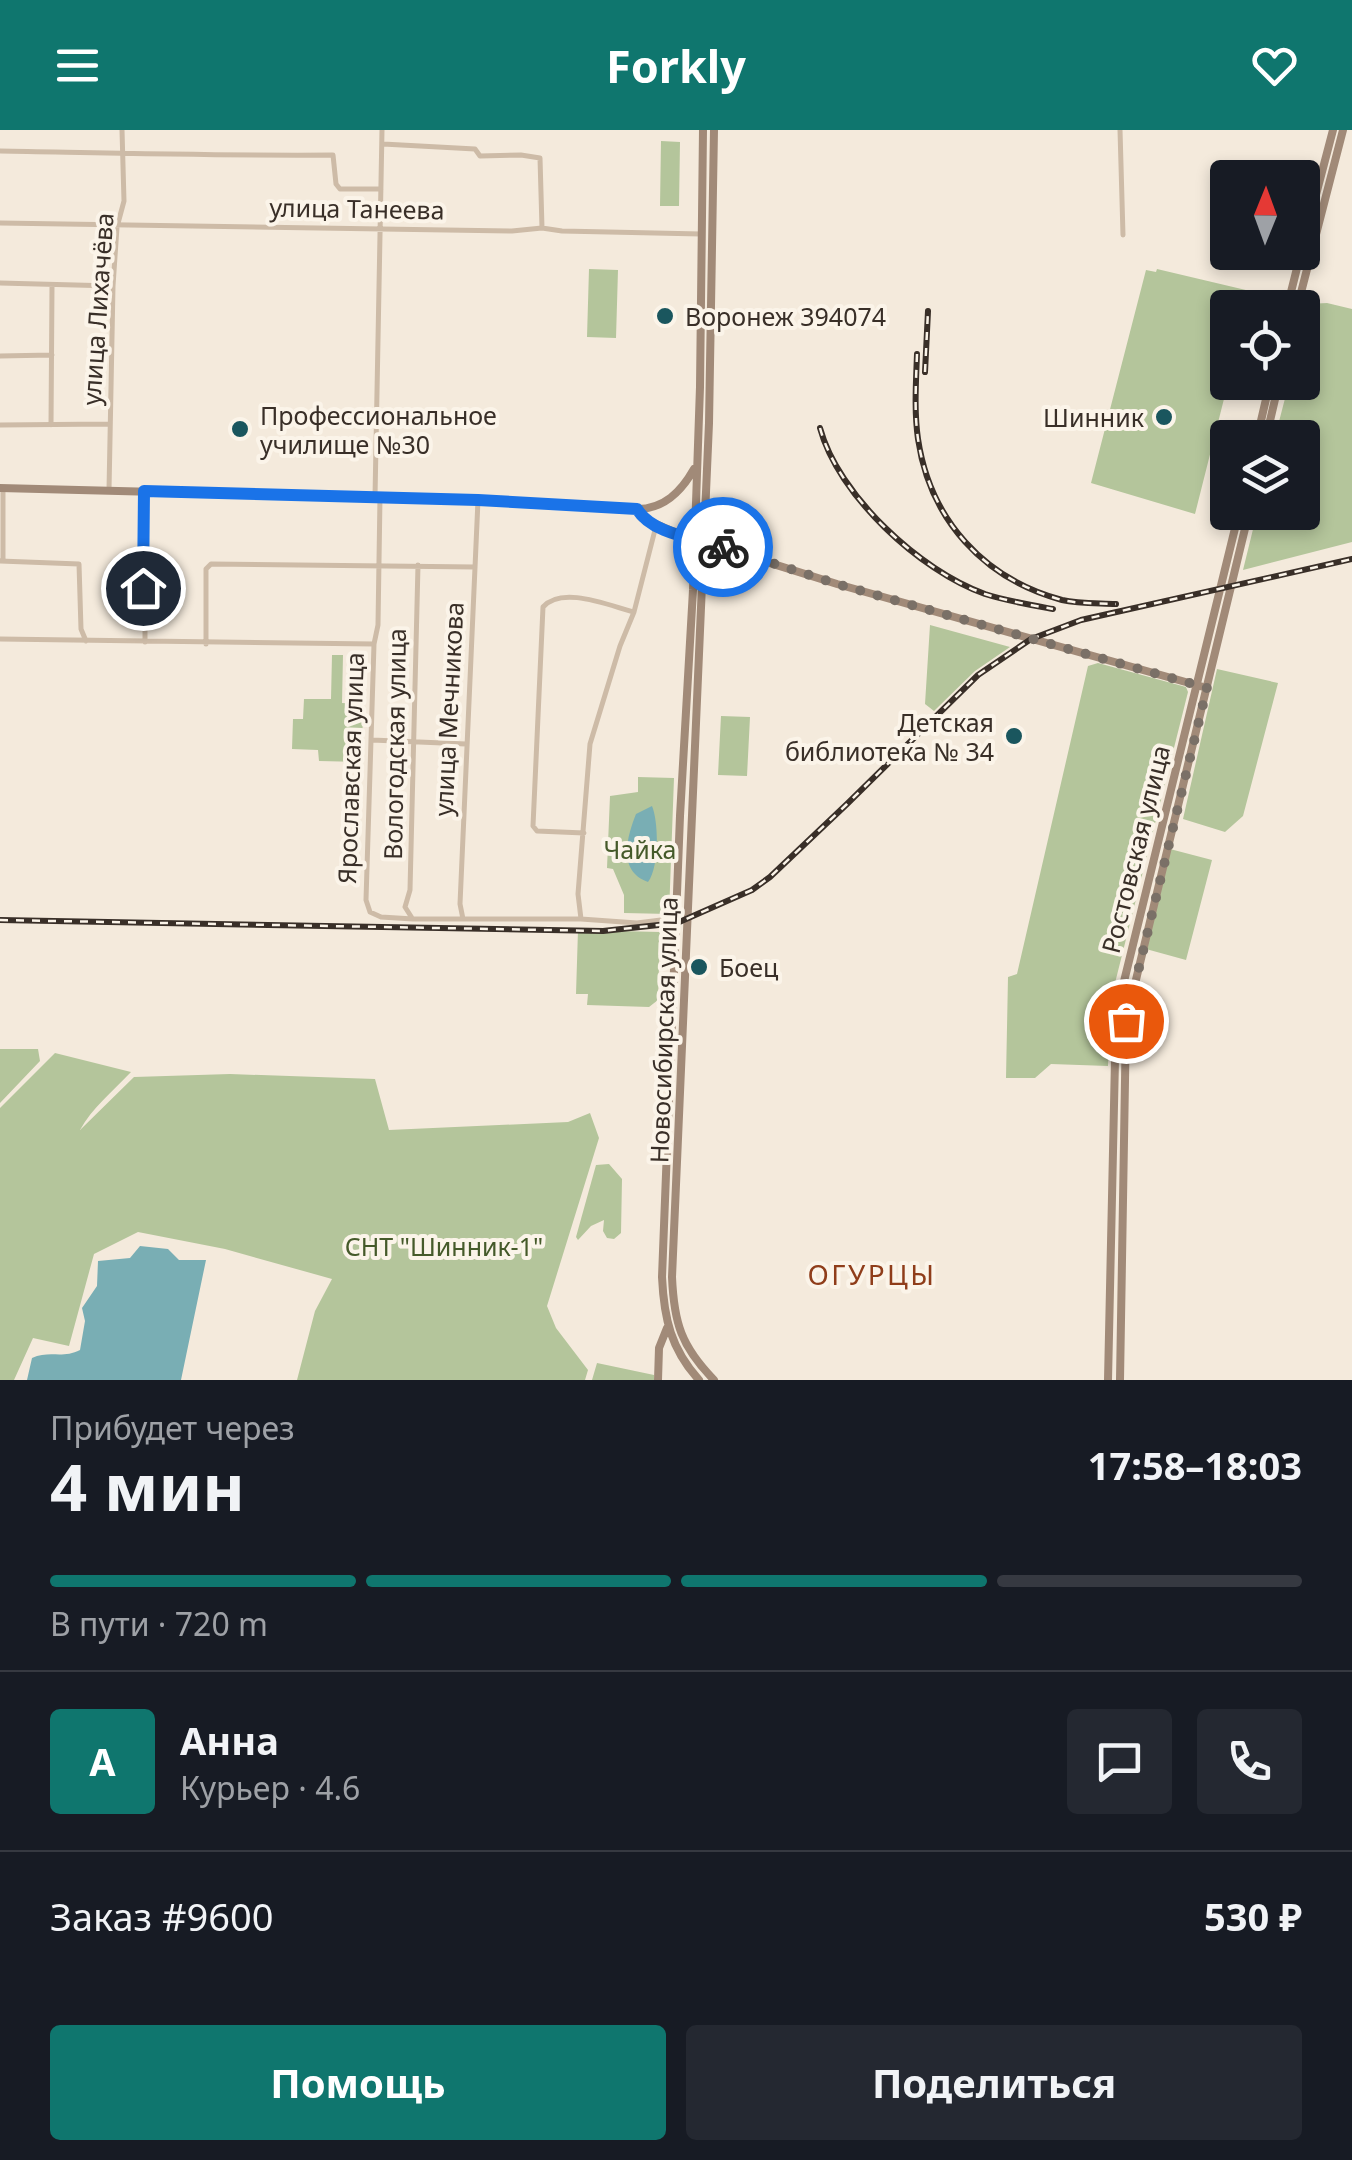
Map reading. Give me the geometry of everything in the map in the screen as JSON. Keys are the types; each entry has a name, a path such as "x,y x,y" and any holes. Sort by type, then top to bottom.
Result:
{"street":[{"name":"улица Лихачёва","path":"109,490 113,286 124,201 122,130"},
{"name":"Ярославская улица","path":"382,130 380,564 366,900 370,912 381,917 463,920 581,919 637,923 677,918"},
{"name":"Новосибирская улица","path":"703,130 708,234 705,541 672,1277 677,1325 692,1355 714,1380"},
{"name":"Новосибирская улица","path":"699,1380 666,1328 662,1278 714,130"},
{"path":"1120,130 1124,235"},
{"path":"1320,180 1333,130"},
{"path":"1303,290 1343,130"},
{"path":"382,144 475,149 480,156 540,158 542,228"},
{"path":"0,150 333,156 340,189 381,190"},
{"name":"улица Танеева","path":"0,223 542,228 708,234"},
{"path":"0,283 113,286"},
{"path":"51,425 52,285"},
{"path":"0,356 52,355"},
{"path":"0,425 109,424"},
{"path":"86,641 81,629 79,564 1,561 2,488 478,500 637,509 660,505 674,496 696,465"},
{"path":"144,491 144,642"},
{"name":"улица Мечникова","path":"463,920 460,904 478,500"},
{"path":"637,509 642,518 656,526 856,590 1207,688"},
{"path":"581,919 578,894 590,744 634,612 656,526"},
{"name":"Ростовская улица","path":"1108,1380 1116,1020 1235,530"},
{"name":"Ростовская улица","path":"1120,1380 1126,1021 1245,530"},
{"path":"206,644 206,569 211,564 475,567"},
{"name":"Вологодская улица","path":"414,919 406,907 410,890 418,565"},
{"path":"584,833 536,831 533,826 543,608 556,598 580,599 634,612"},
{"path":"0,639 374,644"},
{"path":"372,740 466,744"},
{"path":"1116,1020 1126,1021"},
{"name":"Новосибирская улица","path":"658,1380 658,1348 666,1328"},
{"path":"1109,1350 1120,1350"}],"green space":[{"path":"661,141 680,142 679,206 660,206"},
{"path":"589,269 618,270 616,338 587,337"},
{"name":"Шинник","path":"1157,269 1246,290 1210,290 1210,400 1224,400 1219,420 1210,420 1210,454 1195,514 1091,483 1146,270"},
{"path":"1320,303 1352,309 1352,542 1243,570 1253,530 1320,530 1320,420 1279,420 1285,400 1320,400"},
{"path":"930,625 1010,647 975,671 934,711 925,704"},
{"path":"332,655 343,655 342,703 363,704 362,762 319,761 318,750 292,749 293,719 303,719 304,699 331,699"},
{"path":"1098,663 1186,687 1188,692 1111,999 1108,1066 1051,1064 1035,1078 1006,1078 1008,977 1017,974 1088,666"},
{"path":"1217,669 1278,683 1243,816 1225,832 1183,819"},
{"path":"721,716 750,717 747,776 718,775"},
{"name":"Чайка","path":"638,777 674,778 669,914 624,913 624,895 613,869 607,868 610,796 638,792"},
{"path":"1170,849 1212,860 1186,960 1146,949"},
{"name":"Чайка","path":"578,930 660,932 658,1000 649,1007 587,1005 588,994 576,994"},
{"path":"0,1049 38,1049 40,1061 0,1103"},
{"name":"СНТ \"Шинник-1\"","path":"55,1053 131,1072 80,1130 134,1077 230,1074 375,1079 389,1130 568,1122 590,1113 599,1138 547,1306 556,1328 588,1370 585,1380 297,1380 315,1311 332,1279 225,1249 138,1232 94,1254 69,1346 33,1338 14,1380 0,1380 0,1108"},
{"path":"609,1164 622,1179 621,1233 614,1239 607,1238 604,1220 591,1226 578,1240 596,1165"},
{"path":"597,1363 654,1375 654,1380 592,1380"}],"water":[{"path":"652,806 657,845 648,882 632,870 627,852 636,814"},
{"path":"140,1246 168,1249 179,1260 206,1260 181,1380 27,1380 32,1358 80,1350 85,1321 82,1308 97,1286 98,1261 130,1258"}],"railway":[{"path":"925,372 928,311"},
{"path":"917,354 916,418 924,468 948,520 965,542 985,561 1034,590 1069,601 1116,604"},
{"path":"820,428 844,479 885,528 909,549 934,568 985,594 1053,609"},
{"path":"0,920 603,931 677,923 752,890 770,877 978,675 1031,639 1081,620 1352,559"}],"way so far":[{"path":"723,547 837,584 1207,688 1126,1021"}],"place":[{"name":"Воронеж 394074","path":"665,316"},
{"name":"Шинник","path":"1164,417"},
{"name":"Профессиональное училище №30","path":"240,429"},
{"name":"Детская библиотека № 34","path":"1014,736"},
{"name":"Боец","path":"699,967"}],"district":[{"name":"ОГУРЦЫ","path":"872,1274"}],"route":[{"path":"143,588 144,491 478,500 637,509 642,518 656,526 723,547"}]}
